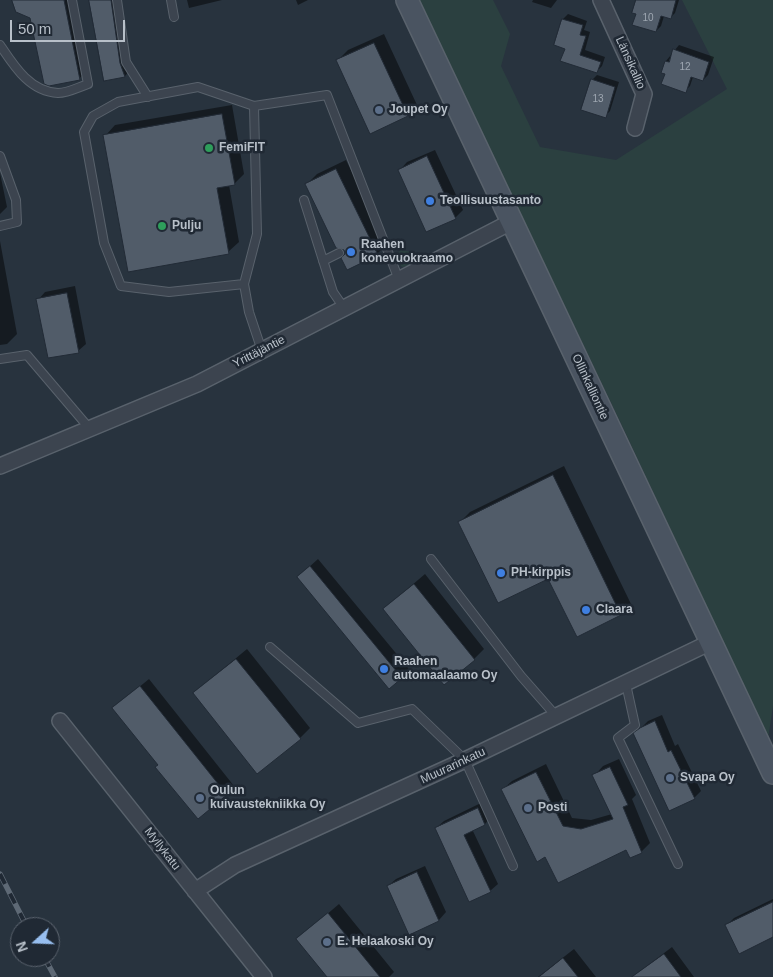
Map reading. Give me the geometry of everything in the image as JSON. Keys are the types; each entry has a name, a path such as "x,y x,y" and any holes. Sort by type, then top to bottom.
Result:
{"street":[{"name":"Ollinkalliontie","path":"407,0 773,773"},
{"name":"Länsikallio","path":"601,0 644,94 635,128"},
{"name":"Yrittäjäntie","path":"0,466 197,384 511,222"},
{"name":"Muurarinkatu","path":"195,891 235,865 465,760 711,642"},
{"name":"Myllykatu","path":"60,721 264,977"}],"lane":[{"path":"0,44 17,71 41,90 60,93 88,84 72,0"},
{"path":"117,0 126,62 148,97"},
{"path":"171,0 174,17"},
{"path":"244,284 169,292 121,286 104,243 84,132 93,116 118,102 198,87 254,106 327,95 399,280"},
{"path":"254,106 257,234 244,284 262,351"},
{"path":"0,156 16,200 17,222 0,226"},
{"path":"304,200 333,292 344,308"},
{"path":"323,260 338,253"},
{"path":"0,359 27,354 90,429"},
{"path":"431,559 521,676 556,717"},
{"path":"270,647 358,723 412,709 465,760 513,866"},
{"path":"626,684 635,725 618,738 678,864"}],"green space":[{"path":"418,0 493,0 510,34 501,66 540,147 616,160 727,89 682,0 773,0 773,706 768,739 626,434"},
{"path":"401,250 418,253 418,257 412,265 402,267 396,260 397,254"}],"building":[{"path":"12,0 64,0 80,80 49,86 44,84 30,18 16,12"},
{"path":"89,0 111,0 120,63 125,77 104,81"},
{"path":"636,0 676,0 671,19 661,16 656,32 632,25 636,14 632,13"},
{"path":"562,19 583,25 580,35 586,36 580,55 601,62 597,73 560,61 565,49 554,45"},
{"path":"374,43 408,116 370,134 336,60"},
{"path":"673,49 709,62 703,81 691,77 686,93 661,84 665,74 661,73 665,61 669,62"},
{"path":"591,79 615,87 606,118 581,110"},
{"path":"222,114 235,185 217,188 229,254 128,272 103,135"},
{"path":"427,156 456,219 426,232 398,170"},
{"path":"336,169 378,255 347,270 341,258 345,254 344,250 336,248 305,184"},
{"path":"67,293 79,353 48,358 36,299"},
{"path":"553,475 621,615 577,637 548,579 498,603 458,522"},
{"path":"310,566 402,678 389,689 297,577"},
{"path":"414,584 475,660 444,685 383,609"},
{"path":"236,659 301,739 257,774 193,693"},
{"path":"140,686 227,795 198,819 155,767 158,765 112,708"},
{"path":"655,721 668,752 671,750 695,799 669,811 633,733"},
{"path":"610,767 628,805 623,807 642,853 630,858 626,850 558,883 545,857 537,862 501,789 536,772 563,826 581,829 613,819 592,775"},
{"path":"478,808 485,825 464,835 491,892 469,902 435,828"},
{"path":"417,872 439,921 409,935 387,886"},
{"path":"773,902 773,937 739,954 725,925"},
{"path":"328,913 380,977 327,977 296,939"},
{"path":"664,954 681,977 632,977"},
{"path":"563,958 578,977 539,977"}],"railway":[{"path":"0,874 22,917"},
{"path":"50,967 55,977"}],"place":[{"name":"Joupet Oy","path":"379,110"},
{"name":"FemiFIT","path":"209,148"},
{"name":"Teollisuustasanto","path":"430,201"},
{"name":"Pulju","path":"162,226"},
{"name":"Raahen konevuokraamo","path":"351,252"},
{"name":"PH-kirppis","path":"501,573"},
{"name":"Claara","path":"586,610"},
{"name":"Raahen automaalaamo Oy","path":"384,669"},
{"name":"Svapa Oy","path":"670,778"},
{"name":"Oulun kuivaustekniikka Oy","path":"200,798"},
{"name":"Posti","path":"528,808"},
{"name":"E. Helaakoski Oy","path":"327,942"}]}
